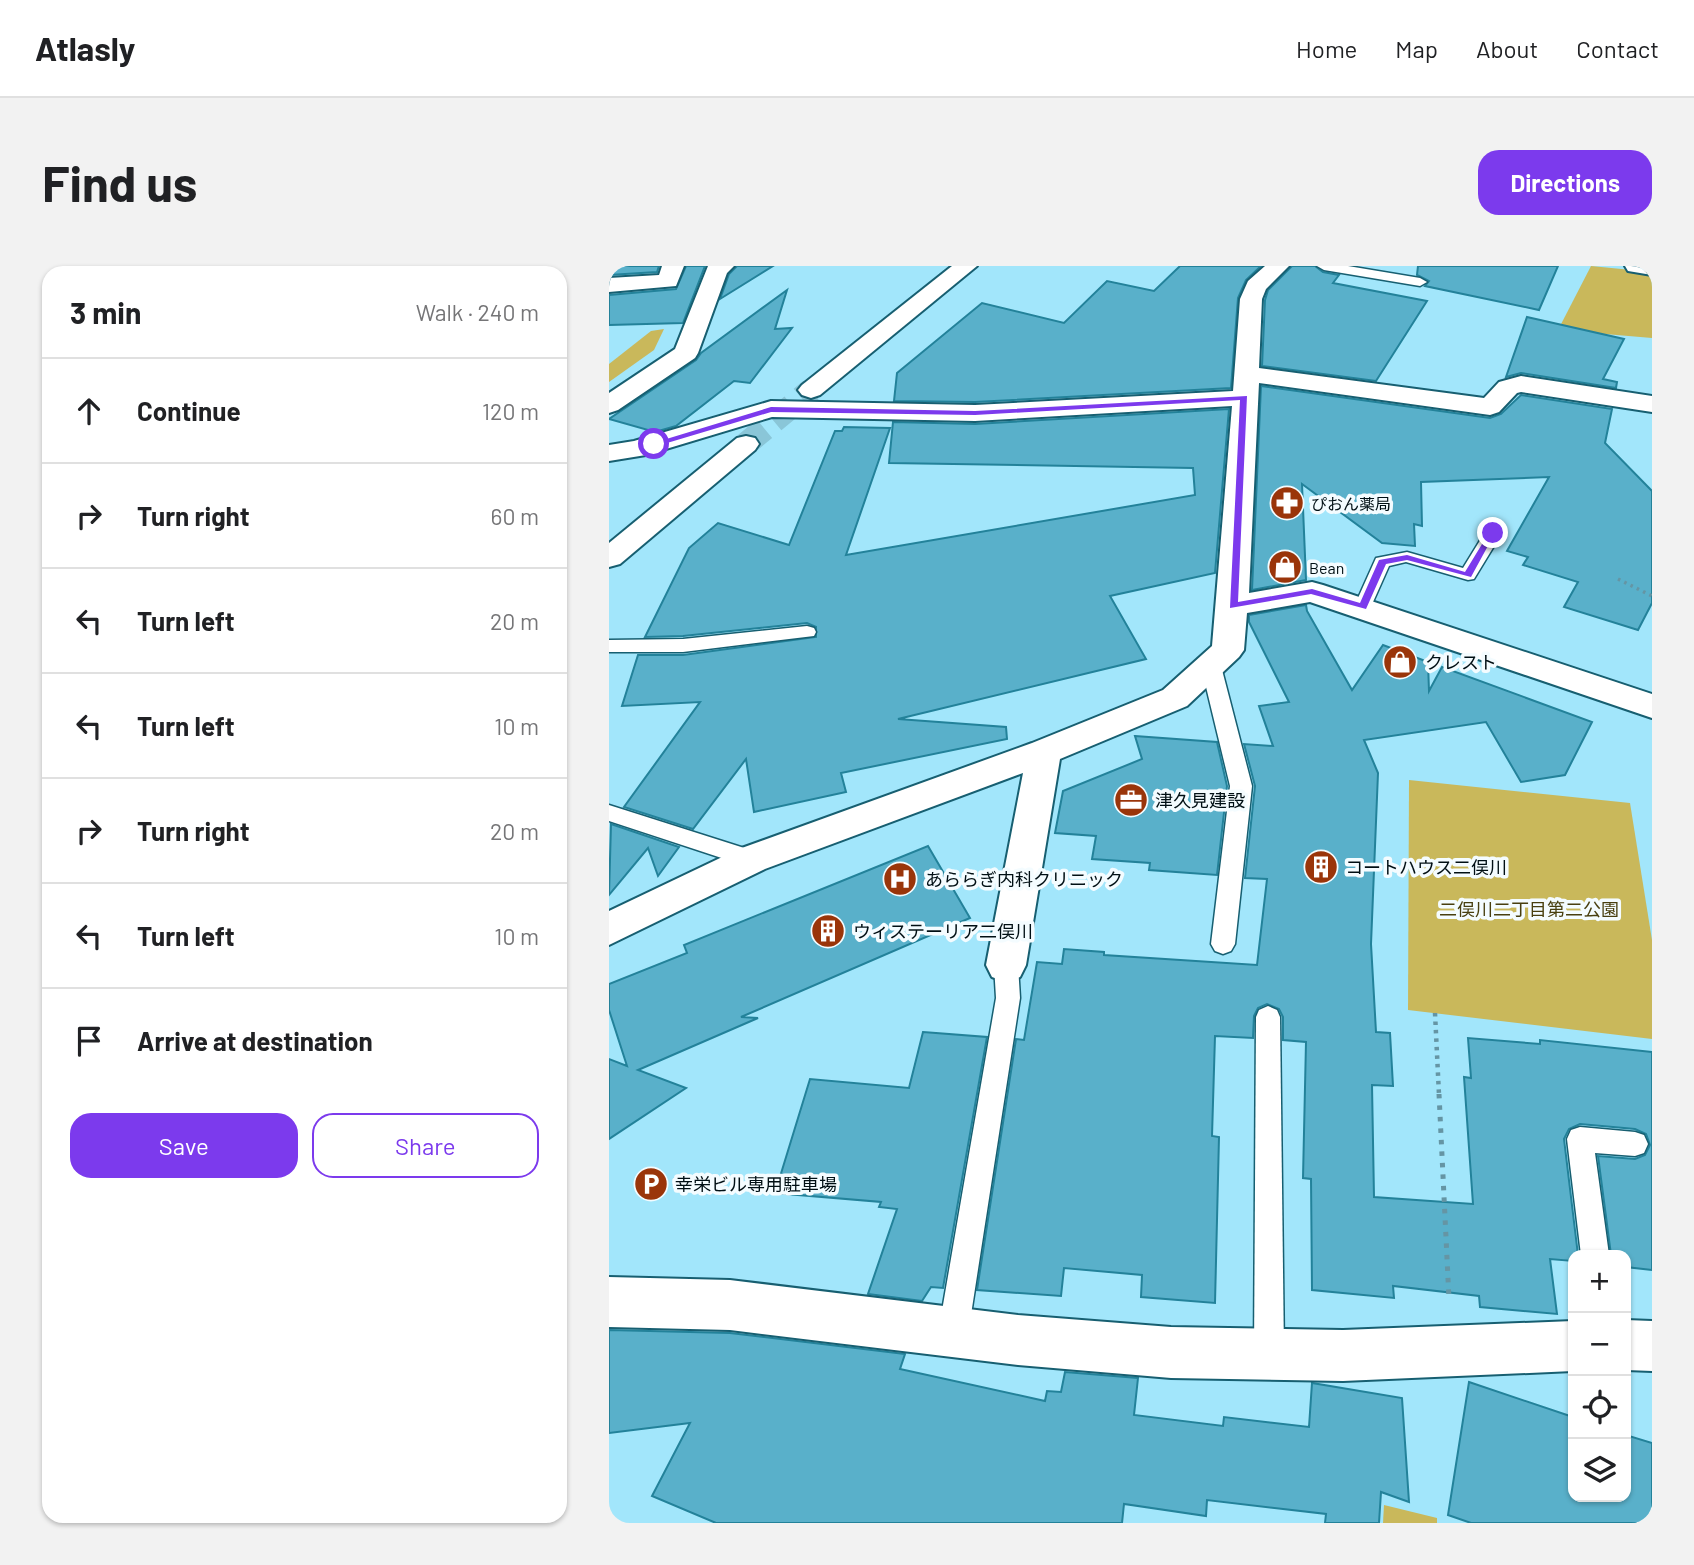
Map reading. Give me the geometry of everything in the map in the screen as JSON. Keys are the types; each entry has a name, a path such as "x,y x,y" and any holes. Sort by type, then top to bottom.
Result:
{"street":[{"path":"609,285 668,281 673,266"},
{"path":"609,405 686,353 717,269 723,266"},
{"path":"609,929 752,859 1044,752 1175,698 1228,650 1233,606 1251,299 1256,286 1278,266"},
{"path":"1636,266 1652,268"},
{"path":"811,390 961,268"},
{"path":"610,451 654,444 771,409 975,413 1245,386 1490,407 1508,387 1521,384 1652,404"},
{"path":"609,558 746,444"},
{"path":"1233,606 1312,592 1652,706"},
{"path":"1006,965 1044,752"},
{"path":"609,1302 728,1305 953,1334 1115,1349 1269,1355 1451,1354 1568,1346"},
{"path":"1631,1345 1652,1346"}],"lane":[{"path":"1324,266 1420,282"},
{"path":"1363,607 1382,562 1407,557 1468,575 1493,533"},
{"path":"609,646 639,648 703,645 807,632"},
{"path":"1211,666 1241,786 1223,944"},
{"path":"609,813 752,859"},
{"path":"953,1334 1008,998 1006,965"},
{"path":"1268,1017 1269,1355"},
{"path":"1594,1250 1580,1139 1635,1144"}],"path":[{"path":"1618,579 1652,596"},
{"path":"1435,1013 1451,1354"}],"green space":[{"path":"1591,266 1652,272 1652,338 1558,330"},
{"path":"664,329 654,350 609,382 609,364 651,331"},
{"name":"二俣川二丁目第二公園","path":"1409,780 1630,803 1652,940 1652,1039 1408,1010"},
{"path":"1384,1505 1437,1518 1437,1523 1383,1523"}],"building":[{"path":"609,266 659,266 657,272 609,275"},
{"path":"686,266 705,266 683,323 609,325 609,295 676,289"},
{"path":"737,266 773,266 720,299 729,274"},
{"path":"1180,266 1261,266 1246,280 1238,298 1231,388 975,402 894,401 897,373 982,303 1064,323 1107,281 1154,291"},
{"path":"1292,266 1315,266 1323,272 1339,275 1333,283 1427,301 1376,381 1262,366 1265,300 1268,290"},
{"path":"1418,266 1558,266 1539,310 1425,286 1429,281 1417,275"},
{"path":"787,290 775,329 792,328 750,383 734,381 676,426 655,432 609,419 696,360 701,353"},
{"path":"1527,317 1624,339 1603,379 1617,382 1616,388 1521,373 1506,377"},
{"path":"1261,386 1490,418 1501,414 1521,395 1612,409 1605,443 1652,491 1652,603 1638,630 1564,607 1578,582 1523,565 1528,557 1507,551 1549,477 1421,482 1422,526 1414,524 1415,546 1382,543 1302,484 1306,580 1252,590"},
{"path":"1229,409 1215,573 1110,596 1146,659 898,719 1006,727 1007,739 841,773 846,792 754,812 746,759 693,829 624,807 700,702 622,706 638,655 683,655 816,637 816,627 807,623 683,636 645,637 689,548 718,523 789,545 835,431 842,431 844,427 890,428 846,555 1195,495 1193,468 889,463 893,422 975,424"},
{"path":"1306,605 1352,690 1383,645 1428,662 1429,691 1442,667 1592,722 1565,775 1521,782 1486,722 1364,740 1378,773 1371,944 1376,1032 1390,1033 1393,1086 1372,1085 1374,1197 1473,1204 1464,1077 1471,1078 1468,1038 1540,1044 1540,1040 1652,1052 1652,1270 1631,1268 1631,1250 1610,1250 1598,1156 1635,1159 1645,1155 1650,1145 1646,1134 1635,1129 1580,1124 1569,1129 1564,1139 1577,1250 1568,1250 1568,1261 1550,1259 1557,1314 1480,1307 1479,1296 1393,1286 1394,1298 1312,1290 1311,1179 1303,1178 1306,1042 1283,1040 1283,1017 1279,1009 1267,1004 1258,1008 1254,1016 1253,1038 1215,1036 1212,1136 1219,1137 1215,1303 1141,1297 1142,1275 1064,1268 1061,1296 977,1290 1016,1039 1024,1040 1037,962 1062,964 1064,949 1104,952 1104,955 1257,965 1267,879 1245,878 1255,786 1244,744 1273,746 1259,706 1289,702 1249,622 1249,615"},
{"name":"津久見建設","path":"1135,736 1217,742 1227,786 1217,875 1149,870 1150,863 1092,859 1096,836 1055,833 1063,791 1142,759"},
{"path":"611,824 679,847 658,876 648,848 609,895"},
{"name":"ウィステーリア二俣川","path":"928,846 970,918 741,1017 758,1018 638,1070 686,1088 609,1139 609,1059 627,1066 609,1010 609,984 687,953 684,945"},
{"path":"923,1032 987,1037 943,1288 931,1287 922,1301 868,1294 897,1209 879,1207 881,1202 775,1193 810,1079 909,1088"},
{"path":"609,1330 730,1333 905,1354 900,1369 1045,1401 1047,1391 1061,1392 1065,1372 1138,1378 1134,1415 1223,1426 1224,1417 1309,1427 1312,1383 1402,1398 1409,1502 1381,1492 1379,1523 1325,1523 1326,1514 1207,1500 1206,1516 1124,1504 1122,1523 716,1523 652,1496 690,1423 609,1433"},
{"path":"1469,1382 1568,1415 1568,1502 1631,1502 1631,1437 1652,1443 1652,1523 1471,1523 1448,1515"}],"tunnel":[{"path":"746,444 811,390"}],"place":[{"name":"ぴおん薬局","path":"1287,503"},
{"name":"Bean","path":"1285,567"},
{"name":"クレスト","path":"1400,662"},
{"name":"津久見建設","path":"1131,800"},
{"name":"コートハウス二俣川","path":"1321,867"},
{"name":"あららぎ内科クリニック","path":"900,879"},
{"name":"ウィステーリア二俣川","path":"828,931"},
{"name":"幸栄ビル専用駐車場","path":"651,1184"}],"route":[{"path":"654,444 771,409 975,413 1244,398 1233,606 1312,592 1363,607 1382,562 1407,557 1468,575 1493,533"}]}
